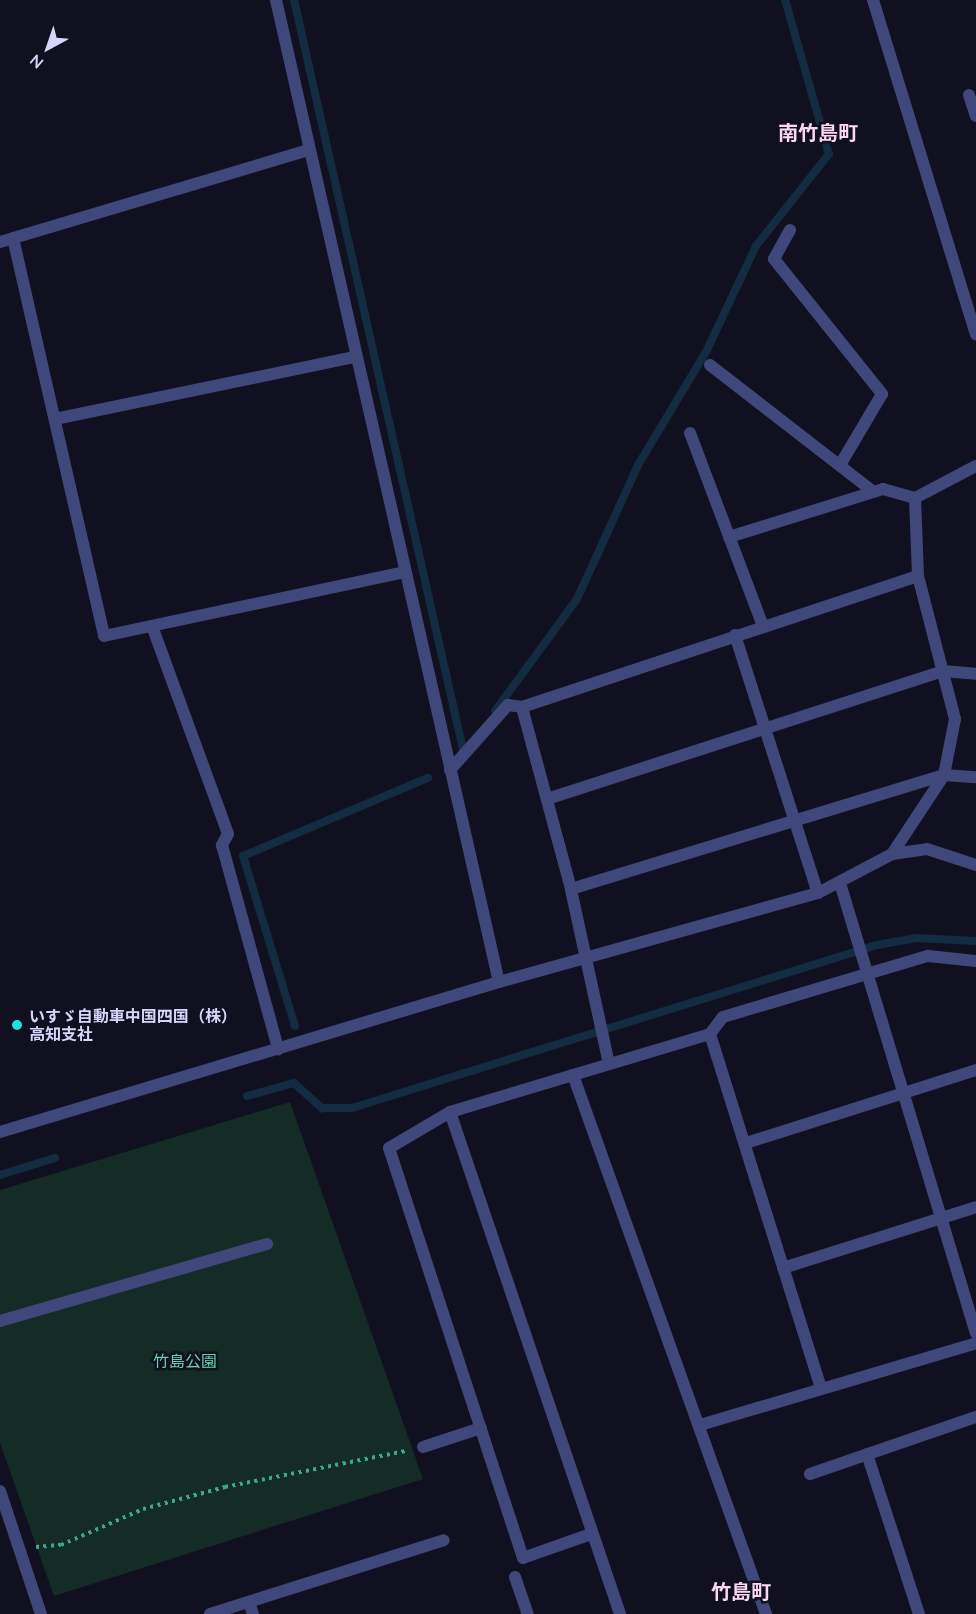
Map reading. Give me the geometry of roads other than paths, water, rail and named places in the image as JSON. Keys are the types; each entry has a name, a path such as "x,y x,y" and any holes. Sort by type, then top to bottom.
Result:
{"street":[{"path":"276,0 308,150 498,982"},
{"path":"873,0 976,335"},
{"path":"969,95 976,116"},
{"path":"0,242 308,150"},
{"path":"790,230 774,259 882,394 840,465"},
{"path":"14,238 104,636 405,572"},
{"path":"55,419 355,357"},
{"path":"710,365 874,492"},
{"path":"690,433 763,626"},
{"path":"729,537 874,492 915,498 976,466"},
{"path":"892,854 944,775 955,719 918,576 915,498"},
{"path":"450,770 508,705 522,707 918,576"},
{"path":"152,626 228,834 222,845 278,1049"},
{"path":"735,635 818,893"},
{"path":"547,799 943,671 976,674"},
{"path":"522,707 571,889 583,962 609,1064"},
{"path":"571,889 944,775 976,777"},
{"path":"0,1132 498,982 583,962 818,893 840,884 892,854 927,849 976,865"},
{"path":"840,884 865,973 976,1333"},
{"path":"591,1534 523,1558 389,1148 450,1112 710,1034 723,1017 928,956 976,961"},
{"path":"710,1034 821,1388"},
{"path":"746,1143 976,1070"},
{"path":"573,1075 766,1614"},
{"path":"450,1112 591,1534 620,1614"},
{"path":"783,1268 976,1207"},
{"path":"0,1321 267,1244"},
{"path":"700,1425 976,1342"},
{"path":"810,1474 976,1417"},
{"path":"423,1447 481,1428"},
{"path":"867,1454 919,1614"},
{"path":"0,1491 41,1614"},
{"path":"210,1614 251,1608 444,1540"},
{"path":"515,1577 528,1614"}],"waterway":[{"path":"294,0 463,749"},
{"path":"495,711 577,599 638,465 707,350 756,246 829,154 785,0"},
{"path":"295,1026 243,856 428,778"},
{"path":"247,1096 294,1083 322,1108 352,1108 877,945 916,938 976,941"},
{"path":"0,1175 55,1158"}],"place":[{"name":"いすゞ自動車中国四国（株） 高知支社","path":"17,1025"}],"district":[{"name":"南竹島町","path":"818,132"},
{"name":"竹島町","path":"741,1591"}],"park label":[{"name":"竹島公園","path":"185,1361"}]}
